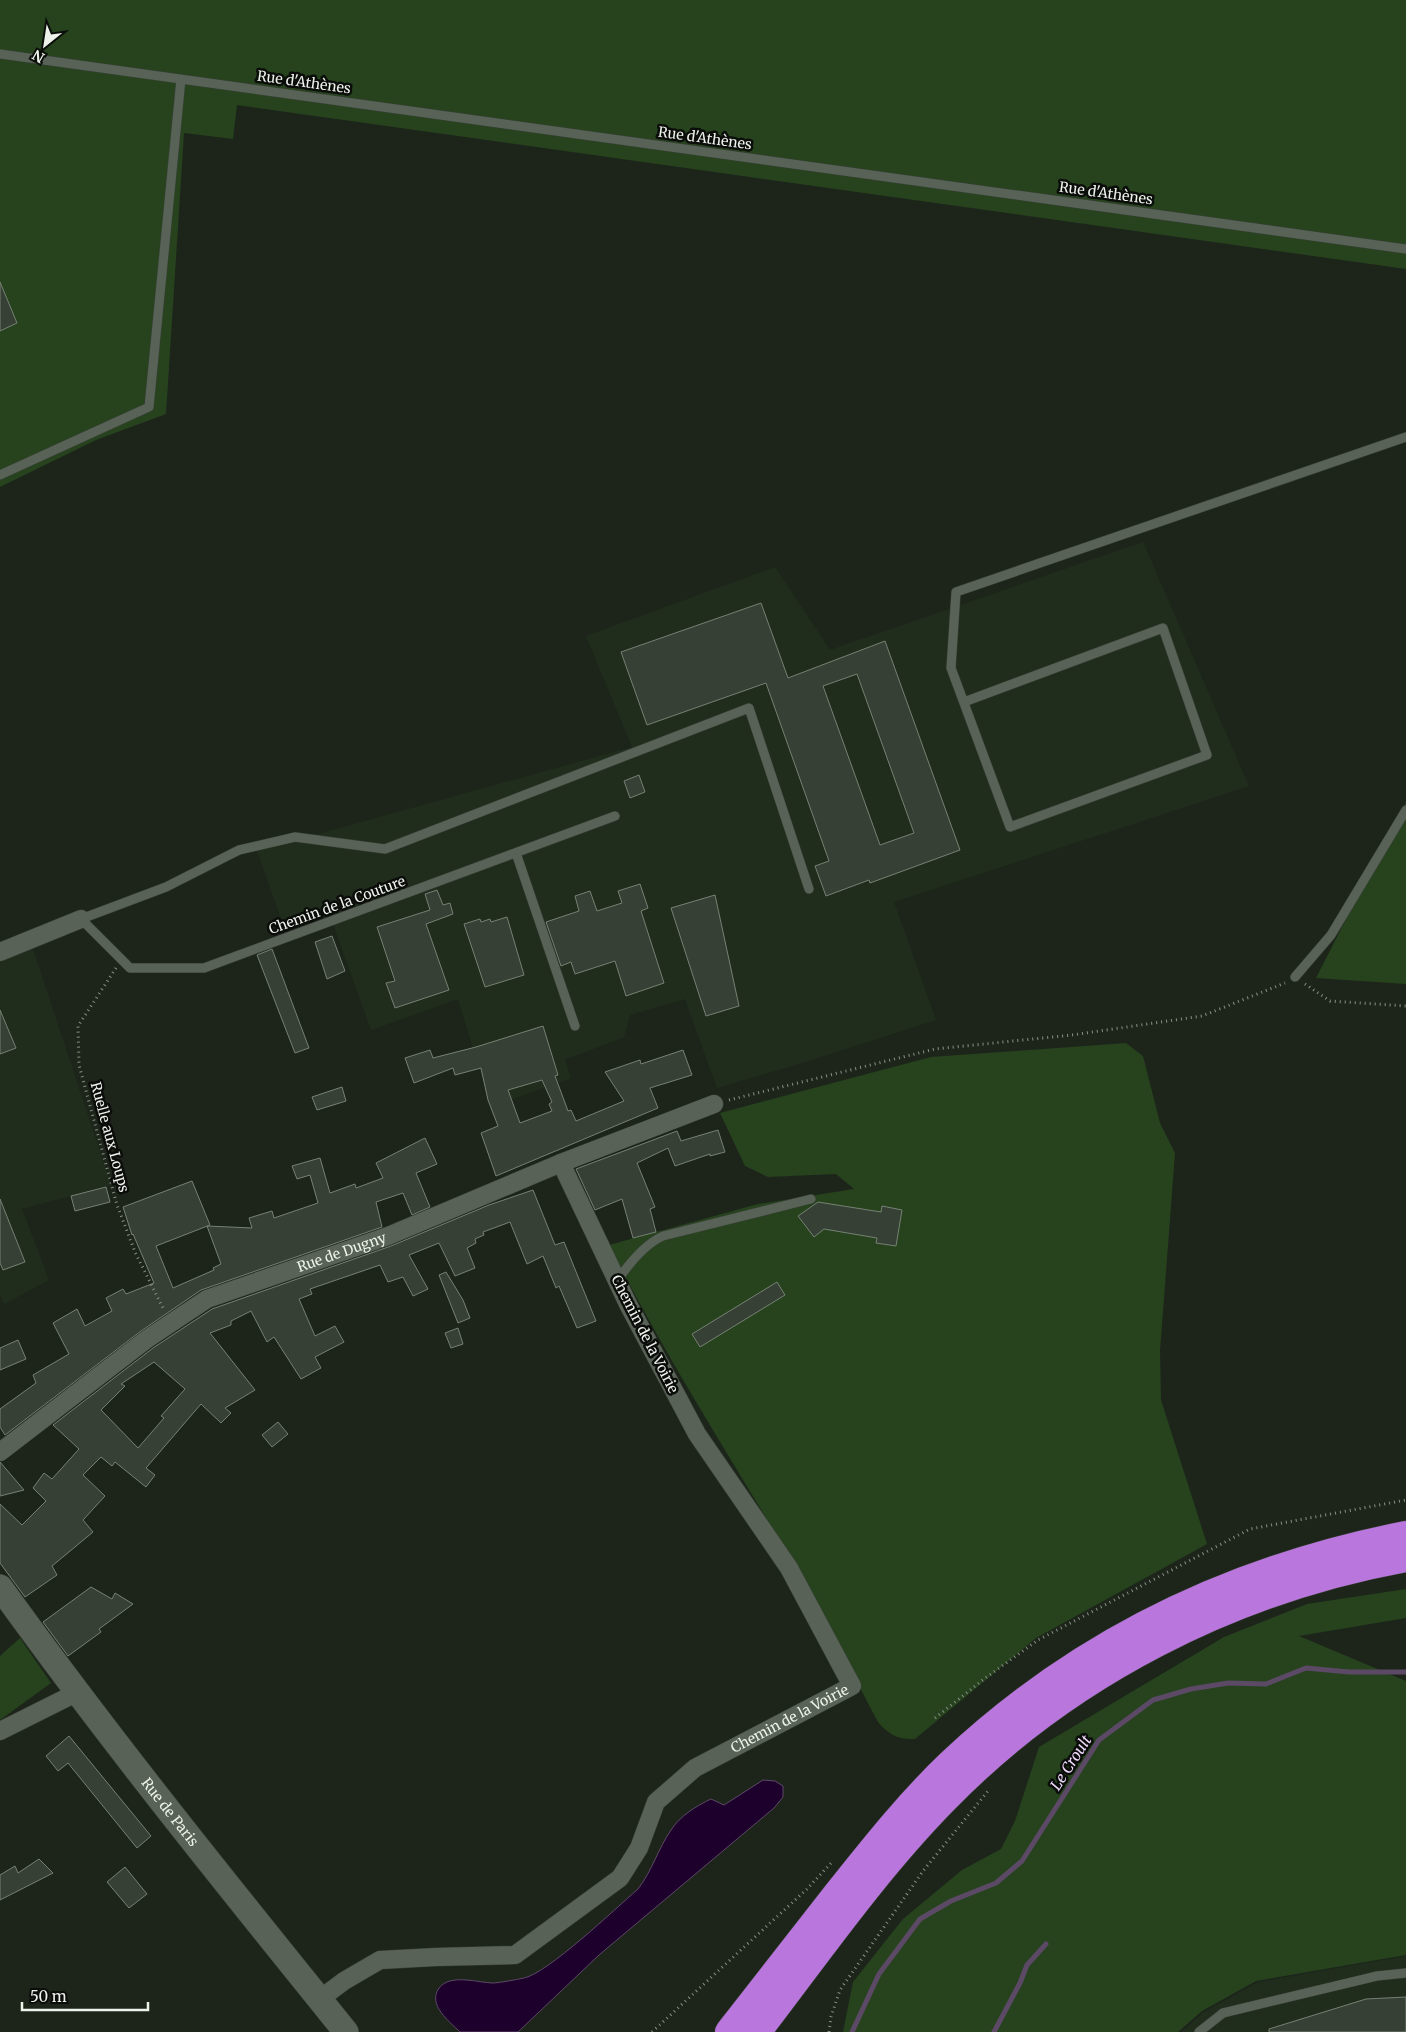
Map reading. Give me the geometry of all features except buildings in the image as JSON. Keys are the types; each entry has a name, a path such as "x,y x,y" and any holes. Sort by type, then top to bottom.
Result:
{"highway":[{"path":"728,2032 904,1813 950,1764 1042,1688 1088,1657 1195,1599 1252,1576 1314,1556 1406,1535"},
{"path":"757,2032 877,1878 923,1823 966,1779 1035,1721 1087,1684 1142,1651 1210,1616 1279,1590 1332,1573 1406,1558"}],"street":[{"path":"0,952 81,919"},
{"name":"Rue de Dugny","path":"0,1452 94,1378 171,1322 207,1299 388,1236 561,1163 714,1104"},
{"name":"Chemin de la Voirie","path":"320,1999 344,1981 380,1960 515,1956 620,1878 639,1848 656,1802 695,1768 852,1686 789,1568 697,1434 617,1281 561,1163"},
{"name":"Rue de Paris","path":"0,1587 76,1693 201,1854 346,2032"},
{"path":"0,1731 76,1693"}],"lane":[{"name":"Rue d'Athènes","path":"0,54 1406,249"},
{"path":"0,475 149,407 181,79"},
{"path":"964,702 1163,628 1207,755 1010,827 964,702 952,668 956,592 1406,437"},
{"path":"81,919 166,887 239,850 295,837 386,849 749,708 809,889"},
{"path":"1295,977 1332,935 1406,810"},
{"name":"Chemin de la Couture","path":"81,919 130,968 204,968 615,816"},
{"path":"516,853 575,1026"},
{"path":"617,1281 655,1240 663,1236 811,1199"},
{"path":"1199,2032 1223,2013 1377,1976 1406,1973"}],"path":[{"name":"Ruelle aux Loups","path":"121,959 78,1026 79,1065 117,1205 134,1252 171,1322"},
{"path":"714,1104 832,1073 935,1049 1072,1035 1202,1016 1278,986 1295,977 1330,1001 1406,1006"},
{"path":"935,1718 984,1678 1038,1640 1250,1529 1406,1500"},
{"path":"829,2032 831,2017 840,1990 923,1872 994,1783"},
{"path":"652,2032 702,1986"}],"shaded area":[{"path":"1143,542 1249,786 894,902 936,1020 717,1088 685,999 630,1015 624,1037 565,1060 571,1078 491,1107 458,999 371,1030 327,907 283,924 257,851 632,747 586,636 775,567 830,650"},
{"path":"29,937 111,1185 22,1209 49,1280 4,1304 0,1296 0,951"},
{"path":"763,1780 775,1781 783,1786 783,1797 774,1808 599,1955 518,2032 460,2032 441,2013 436,2001 436,1994 444,1983 457,1980 494,1983 509,1981 535,1974 549,1965 582,1939 638,1889 666,1837 684,1816 711,1799 724,1805"},
{"path":"1406,1956 1406,2032 1181,2032 1204,2012 1258,1982"}],"green space":[{"path":"0,0 1406,0 1406,269 237,105 233,139 184,133 166,414 96,440 0,487"},
{"path":"1406,802 1406,984 1316,978"},
{"path":"1126,1043 1143,1056 1160,1123 1175,1153 1160,1351 1161,1400 1207,1544 1036,1638 915,1739 898,1737 886,1730 878,1722 809,1589 677,1369 609,1245 758,1204 854,1189 836,1174 768,1177 745,1166 720,1113 931,1057"},
{"path":"1406,1589 1406,1618 1299,1636 1406,1681 1406,1955 1256,1981 1202,2011 1178,2032 843,2032 853,1982 903,1919 962,1870 1001,1849 1015,1821 1039,1747 1224,1637 1307,1604"},
{"path":"20,1638 51,1683 0,1720 0,1656"}],"waterway":[{"name":"Le Croult","path":"852,2032 879,1974 920,1919 951,1901 996,1883 1022,1861 1099,1740 1153,1700 1191,1689 1228,1683 1266,1684 1306,1668 1349,1672 1406,1672"},
{"path":"994,2032 1020,1983 1027,1965 1046,1944"}]}
